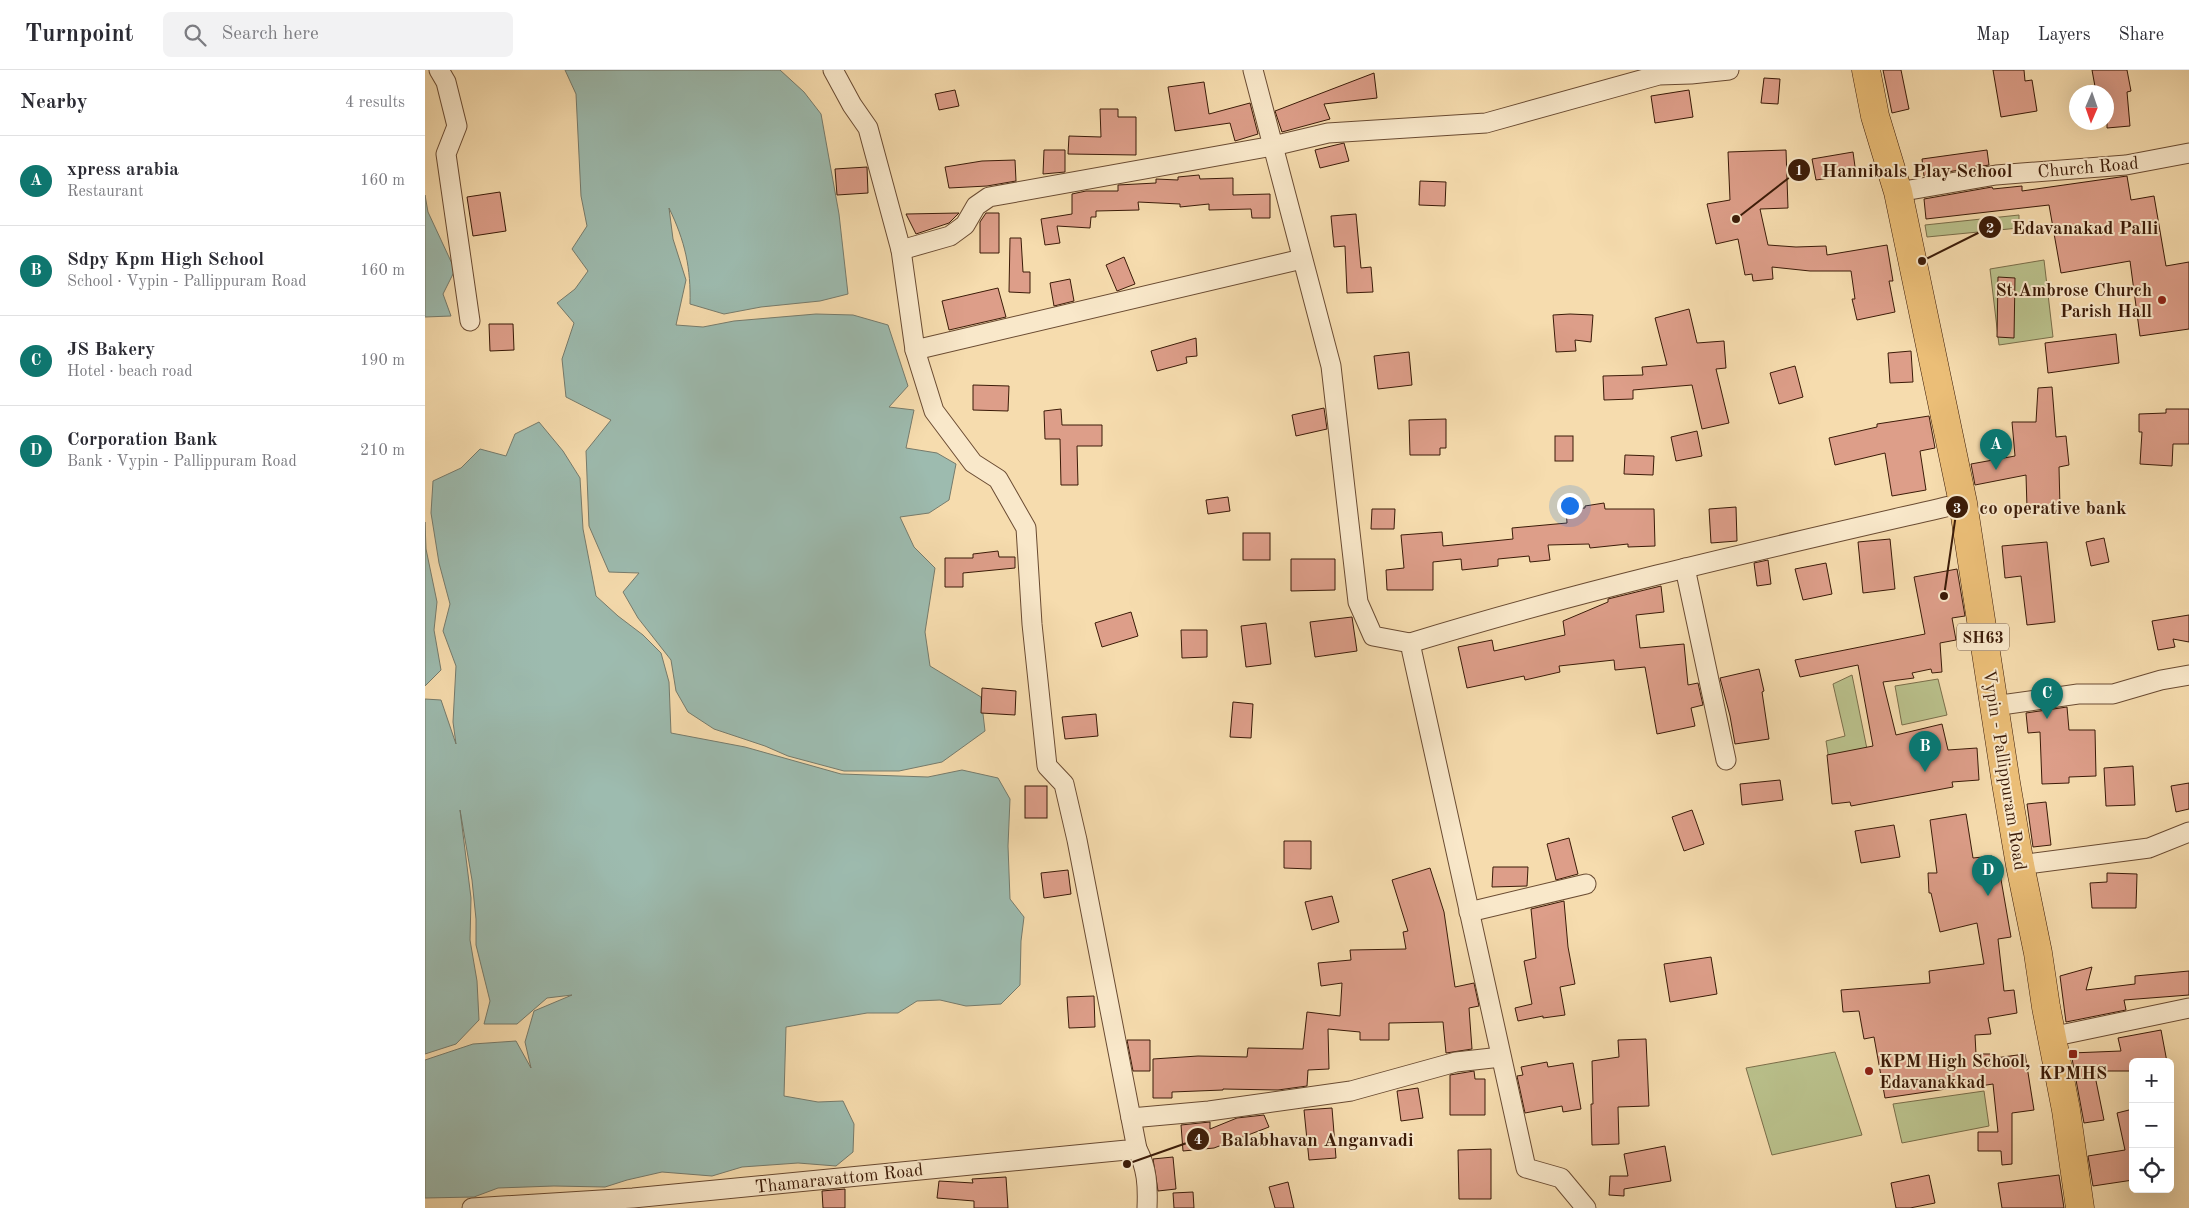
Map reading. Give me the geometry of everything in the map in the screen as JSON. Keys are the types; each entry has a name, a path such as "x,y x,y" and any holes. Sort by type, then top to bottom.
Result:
{"main road":[{"name":"Vypin - Pallippuram Road","path":"1865,70 1875,116 1898,192 1963,504 2020,864 2038,952 2051,1037 2066,1110 2080,1208"}],"street":[{"path":"439,70 446,82 457,126 446,154 470,321"},
{"path":"833,70 852,105 868,128 901,250 915,350 934,411 973,462 998,479 1026,528 1032,624 1047,766 1064,784 1077,840 1131,1118 1137,1144 1145,1163 1148,1187 1147,1208"},
{"path":"1253,70 1331,366 1358,602 1373,636 1410,643 1499,616 1685,568 1963,504"},
{"path":"901,250 949,236 965,225 976,206 989,197 1273,146 1328,133 1486,123 1659,75 1729,70"},
{"name":"Church Road","path":"1898,192 1996,175 2126,165 2189,153"},
{"path":"915,350 1303,259"},
{"path":"1685,568 1726,760"},
{"path":"1410,643 1526,1168 1561,1178 1586,1208"},
{"path":"1994,706 2078,694 2113,694 2161,680 2189,675"},
{"path":"2020,864 2149,848 2189,832"},
{"path":"1469,912 1586,884"},
{"path":"2051,1037 2189,1008"},
{"path":"1131,1118 1209,1111 1351,1091 1456,1062 1501,1056"},
{"name":"Thamaravattom Road","path":"472,1208 643,1197 1137,1144"}],"green space":[{"path":"2019,215 2019,228 1927,237 1925,225"},
{"path":"2044,260 2053,337 1999,345 1990,269"},
{"path":"1852,675 1868,754 1829,760 1826,741 1845,736 1833,684"},
{"path":"1938,679 1947,715 1902,725 1895,686"},
{"path":"1835,1052 1862,1135 1772,1155 1746,1068"},
{"path":"1984,1091 1989,1126 1902,1143 1893,1104"}],"shaded area":[{"path":"565,70 780,70 804,92 821,114 839,214 848,294 820,301 761,307 724,314 690,304 686,255 669,208 673,239 686,280 676,325 703,327 734,321 816,314 853,315 888,325 908,386 889,407 914,410 906,448 937,453 956,464 949,500 929,513 900,517 914,547 935,568 925,632 930,666 981,697 985,731 942,762 899,771 844,771 788,756 765,746 714,729 688,712 676,691 671,660 638,618 623,592 639,573 609,572 589,526 586,451 611,420 566,397 562,359 574,323 557,303 575,289 588,271 572,249 587,226 581,196 576,94"},
{"path":"425,195 428,212 455,270 443,294 451,316 425,317"},
{"path":"539,422 563,451 580,478 583,529 596,596 643,635 661,653 669,682 671,733 745,747 841,774 928,777 962,770 998,778 1010,799 1008,846 1010,899 1024,917 1021,941 1020,985 1001,1004 966,1006 940,1000 917,1001 898,1013 867,1013 786,1027 784,1096 818,1102 843,1101 854,1124 853,1152 836,1166 798,1163 742,1167 712,1176 662,1172 605,1187 498,1188 474,1197 425,1198 425,1060 473,1044 516,1041 531,1068 525,1042 534,1011 572,995 547,998 517,1024 484,1024 490,1001 476,945 476,919 472,880 460,810 471,898 470,940 477,981 479,1020 456,1044 425,1054 425,699 441,700 456,744 453,722 456,666 443,631 450,604 439,563 431,513 433,481 461,468 480,449 506,456 515,434"},
{"path":"425,522 426,549 437,602 434,630 441,670 425,686"}],"building":[{"path":"1883,70 1901,70 1909,109 1892,113"},
{"path":"1993,70 2024,70 2025,81 2032,80 2037,111 2001,117"},
{"path":"2092,70 2127,70 2131,91 2127,92 2130,126 2114,127 2114,85 2095,85"},
{"path":"1374,73 1377,98 1324,104 1330,119 1282,132 1275,111"},
{"path":"1764,78 1780,79 1778,104 1761,103"},
{"path":"1204,82 1209,114 1250,103 1258,134 1235,141 1230,123 1175,131 1168,87"},
{"path":"955,90 959,106 939,110 935,94"},
{"path":"1689,90 1693,117 1655,123 1651,96"},
{"path":"1100,109 1118,109 1118,117 1136,117 1136,155 1068,154 1069,136 1101,137"},
{"path":"1344,143 1349,161 1320,168 1315,150"},
{"path":"1044,150 1065,150 1065,172 1043,174"},
{"path":"1786,150 1788,208 1760,209 1768,245 1796,247 1826,246 1827,255 1887,245 1893,281 1889,281 1895,312 1857,320 1852,299 1855,299 1851,271 1810,271 1772,267 1773,279 1753,281 1752,274 1745,275 1738,239 1716,244 1707,204 1730,200 1728,152"},
{"path":"1987,150 1989,165 1924,176 1922,159"},
{"path":"1853,152 1856,174 1816,180 1812,159"},
{"path":"1015,160 1016,181 987,186 949,188 945,167 982,161"},
{"path":"867,167 868,193 837,195 835,169"},
{"path":"1199,175 1200,179 1233,178 1233,195 1270,194 1270,218 1252,218 1251,209 1209,210 1209,204 1180,207 1180,204 1138,202 1139,210 1096,211 1096,217 1091,217 1090,228 1057,226 1060,243 1045,245 1041,219 1072,214 1072,194 1086,191 1118,191 1118,185 1156,183 1156,179 1178,180 1178,177"},
{"path":"2127,176 2131,200 2154,196 2166,266 2189,262 2189,329 2140,336 2130,261 2061,273 2049,205 1926,219 1924,199 1992,187 1993,189 2022,186 2022,191"},
{"path":"1420,181 1446,182 1445,206 1419,205"},
{"path":"500,192 506,231 473,236 467,197"},
{"path":"959,213 949,223 916,234 906,214"},
{"path":"986,213 999,213 999,253 980,253 980,222"},
{"path":"1356,214 1361,268 1371,267 1373,292 1347,293 1345,246 1334,247 1331,216"},
{"path":"1010,238 1021,238 1023,272 1030,272 1030,293 1009,292"},
{"path":"1124,257 1135,284 1117,291 1106,265"},
{"path":"1998,277 2015,278 2014,338 1997,337"},
{"path":"1070,279 1074,301 1054,306 1050,283"},
{"path":"998,288 1006,317 949,330 942,301"},
{"path":"1689,309 1697,343 1724,341 1726,368 1716,369 1729,423 1702,429 1692,385 1633,390 1633,399 1604,400 1603,376 1643,375 1642,367 1667,365 1655,318"},
{"path":"1553,315 1593,315 1591,342 1575,340 1576,351 1556,352"},
{"path":"489,324 513,324 514,350 490,351"},
{"path":"2116,334 2119,363 2048,373 2045,343"},
{"path":"1196,338 1197,356 1186,357 1187,363 1157,371 1151,351"},
{"path":"1911,351 1913,382 1890,383 1888,353"},
{"path":"1409,352 1412,385 1378,389 1374,356"},
{"path":"1795,366 1803,397 1779,404 1770,373"},
{"path":"973,385 1009,386 1008,411 973,410"},
{"path":"2052,387 2056,437 2066,436 2069,465 2059,467 2060,508 2027,508 2026,475 1975,485 1971,464 2015,456 2012,422 2036,422 2038,388"},
{"path":"1324,408 1327,429 1296,436 1292,415"},
{"path":"1061,409 1062,425 1102,425 1102,446 1077,446 1078,485 1061,485 1060,439 1045,439 1044,411"},
{"path":"2166,409 2189,409 2189,444 2173,444 2172,466 2140,464 2142,432 2139,432 2139,414 2166,413"},
{"path":"1929,416 1935,448 1920,451 1926,490 1892,496 1885,453 1835,465 1829,438 1877,427 1877,424"},
{"path":"1446,419 1446,448 1440,448 1440,455 1410,455 1409,420"},
{"path":"1697,431 1702,456 1676,461 1671,437"},
{"path":"1555,436 1573,436 1573,461 1555,461"},
{"path":"1625,455 1654,456 1653,475 1624,474"},
{"path":"1228,497 1230,511 1208,514 1206,500"},
{"path":"1604,503 1605,509 1654,509 1655,546 1628,547 1628,544 1590,548 1589,544 1548,545 1550,560 1530,562 1529,556 1498,559 1498,566 1462,570 1461,559 1433,562 1433,590 1387,590 1386,570 1404,568 1401,535 1442,532 1443,546 1513,539 1512,528 1567,523 1566,509 1585,508 1585,506"},
{"path":"1736,507 1737,541 1711,543 1709,509"},
{"path":"1372,509 1395,509 1394,529 1371,529"},
{"path":"1243,533 1270,533 1270,560 1243,560"},
{"path":"2104,538 2109,562 2091,566 2086,542"},
{"path":"1890,539 1895,589 1863,593 1858,542"},
{"path":"2047,542 2055,622 2027,625 2021,576 2005,578 2002,546"},
{"path":"998,551 999,557 1015,557 1015,568 963,573 963,587 945,587 945,558 973,558 973,554"},
{"path":"1291,559 1335,559 1335,590 1291,591"},
{"path":"1768,560 1771,584 1757,586 1754,563"},
{"path":"1826,563 1832,594 1803,600 1795,569"},
{"path":"1957,569 1965,616 1952,618 1956,640 1940,643 1942,672 1932,673 1931,669 1912,673 1914,678 1883,682 1896,735 1942,724 1948,750 1977,748 1979,780 1952,782 1953,787 1851,806 1850,802 1832,804 1827,755 1873,746 1858,665 1800,677 1795,660 1925,634 1914,577"},
{"path":"1661,586 1664,612 1636,615 1640,648 1684,644 1688,685 1698,683 1703,705 1691,708 1695,726 1657,734 1645,667 1615,670 1614,660 1559,666 1560,672 1525,680 1524,676 1467,688 1458,647 1492,640 1494,651 1565,635 1563,621 1608,602 1608,599"},
{"path":"1131,612 1138,636 1102,647 1095,623"},
{"path":"2189,615 2189,642 2173,639 2175,647 2158,650 2152,621"},
{"path":"1352,617 1357,651 1315,657 1310,622"},
{"path":"1266,623 1271,664 1246,667 1241,626"},
{"path":"1181,630 1207,630 1207,657 1182,658"},
{"path":"1759,669 1764,691 1762,692 1769,739 1735,744 1720,678"},
{"path":"982,688 1016,691 1015,715 981,713"},
{"path":"1233,702 1253,704 1251,738 1230,737"},
{"path":"2067,707 2069,730 2095,730 2096,776 2069,777 2069,783 2042,784 2040,732 2028,733 2026,713"},
{"path":"1096,714 1098,736 1065,739 1062,717"},
{"path":"2133,766 2135,805 2106,806 2104,768"},
{"path":"1780,780 1783,800 1742,805 1740,784"},
{"path":"2189,783 2189,809 2176,812 2171,786"},
{"path":"1025,786 1047,786 1047,818 1025,818"},
{"path":"2046,802 2051,845 2033,847 2027,804"},
{"path":"1692,810 1704,844 1684,851 1672,817"},
{"path":"1966,814 1973,858 1992,856 1994,869 1999,868 2011,937 1998,939 2004,991 2014,990 2017,1013 1988,1018 1991,1034 1975,1035 1976,1054 1994,1054 1995,1058 2025,1054 2034,1110 2012,1113 2012,1164 2002,1165 2001,1151 1978,1151 1978,1132 1998,1132 1993,1084 1980,1086 1980,1084 1885,1098 1874,1037 1864,1039 1859,1011 1843,1012 1841,990 1930,983 1929,971 1984,964 1977,923 1940,932 1931,893 1929,893 1928,873 1937,873 1930,820"},
{"path":"1894,825 1900,857 1861,863 1855,831"},
{"path":"1569,838 1578,874 1556,880 1547,844"},
{"path":"1284,841 1311,841 1311,869 1284,868"},
{"path":"1493,867 1528,867 1527,886 1492,887"},
{"path":"1430,868 1444,912 1455,987 1474,983 1479,1006 1469,1008 1472,1049 1446,1053 1443,1022 1389,1023 1389,1040 1360,1040 1360,1032 1328,1029 1329,1069 1308,1070 1307,1086 1278,1090 1223,1089 1172,1092 1172,1098 1153,1098 1153,1059 1198,1056 1247,1057 1248,1048 1303,1049 1307,1012 1340,1016 1342,983 1321,986 1318,963 1351,960 1350,950 1406,949 1403,932 1408,931 1392,880"},
{"path":"1068,870 1071,894 1044,898 1041,873"},
{"path":"2107,873 2137,874 2136,908 2092,908 2090,883 2107,882"},
{"path":"1332,896 1339,922 1312,930 1305,902"},
{"path":"1564,901 1568,947 1575,984 1560,987 1565,1015 1543,1018 1543,1016 1518,1021 1515,1008 1532,1004 1524,961 1536,958 1531,909"},
{"path":"1711,957 1717,994 1670,1002 1664,964"},
{"path":"2092,967 2086,990 2135,984 2135,976 2189,971 2189,995 2124,1000 2126,1010 2066,1022 2060,976"},
{"path":"1094,996 1095,1027 1069,1028 1067,997"},
{"path":"2161,1030 2166,1058 2129,1058 2129,1071 2094,1071 2104,1120 2084,1123 2071,1053 2121,1051 2118,1038"},
{"path":"1646,1039 1649,1106 1618,1107 1619,1144 1592,1145 1592,1061 1619,1057 1618,1040"},
{"path":"1127,1040 1150,1040 1150,1071 1133,1071"},
{"path":"1547,1062 1548,1067 1573,1063 1581,1109 1563,1112 1562,1106 1525,1113 1517,1076 1523,1075 1521,1067"},
{"path":"1474,1071 1475,1079 1485,1079 1485,1115 1450,1115 1450,1075"},
{"path":"1418,1088 1423,1118 1401,1121 1397,1091"},
{"path":"1332,1108 1336,1158 1309,1160 1304,1110"},
{"path":"2129,1110 2129,1181 2093,1186 2088,1156 2125,1150 2117,1113"},
{"path":"1264,1115 1269,1127 1214,1148 1183,1151 1181,1125 1210,1122 1210,1129 1237,1118"},
{"path":"1665,1146 1671,1181 1624,1189 1624,1196 1609,1195 1610,1176 1628,1176 1624,1154"},
{"path":"1491,1149 1491,1199 1459,1199 1458,1150"},
{"path":"1173,1157 1176,1189 1158,1191 1153,1159"},
{"path":"1929,1175 1935,1203 1910,1208 1896,1208 1891,1183"},
{"path":"2059,1175 2064,1208 2002,1208 1998,1183"},
{"path":"1006,1177 1008,1208 974,1208 974,1201 937,1198 939,1181 973,1183 972,1179"},
{"path":"1288,1182 1294,1208 1275,1208 1269,1187"},
{"path":"845,1189 845,1208 823,1208 822,1191"},
{"path":"1193,1192 1194,1208 1174,1208 1173,1193"}],"place":[{"name":"Hannibals Play School","path":"1736,219"},
{"name":"Edavanakad Palli","path":"1922,261"},
{"name":"St.Ambrose Church Parish Hall","path":"2162,300"},
{"name":"xpress arabia","path":"1996,470"},
{"name":"co operative bank","path":"1944,596"},
{"name":"JS Bakery","path":"2047,719"},
{"name":"Sdpy Kpm High School","path":"1925,772"},
{"name":"Corporation Bank","path":"1988,896"},
{"name":"KPMHS","path":"2073,1054"},
{"name":"KPM High School, Edavanakkad","path":"1869,1071"},
{"name":"Balabhavan Anganvadi","path":"1127,1164"}]}
